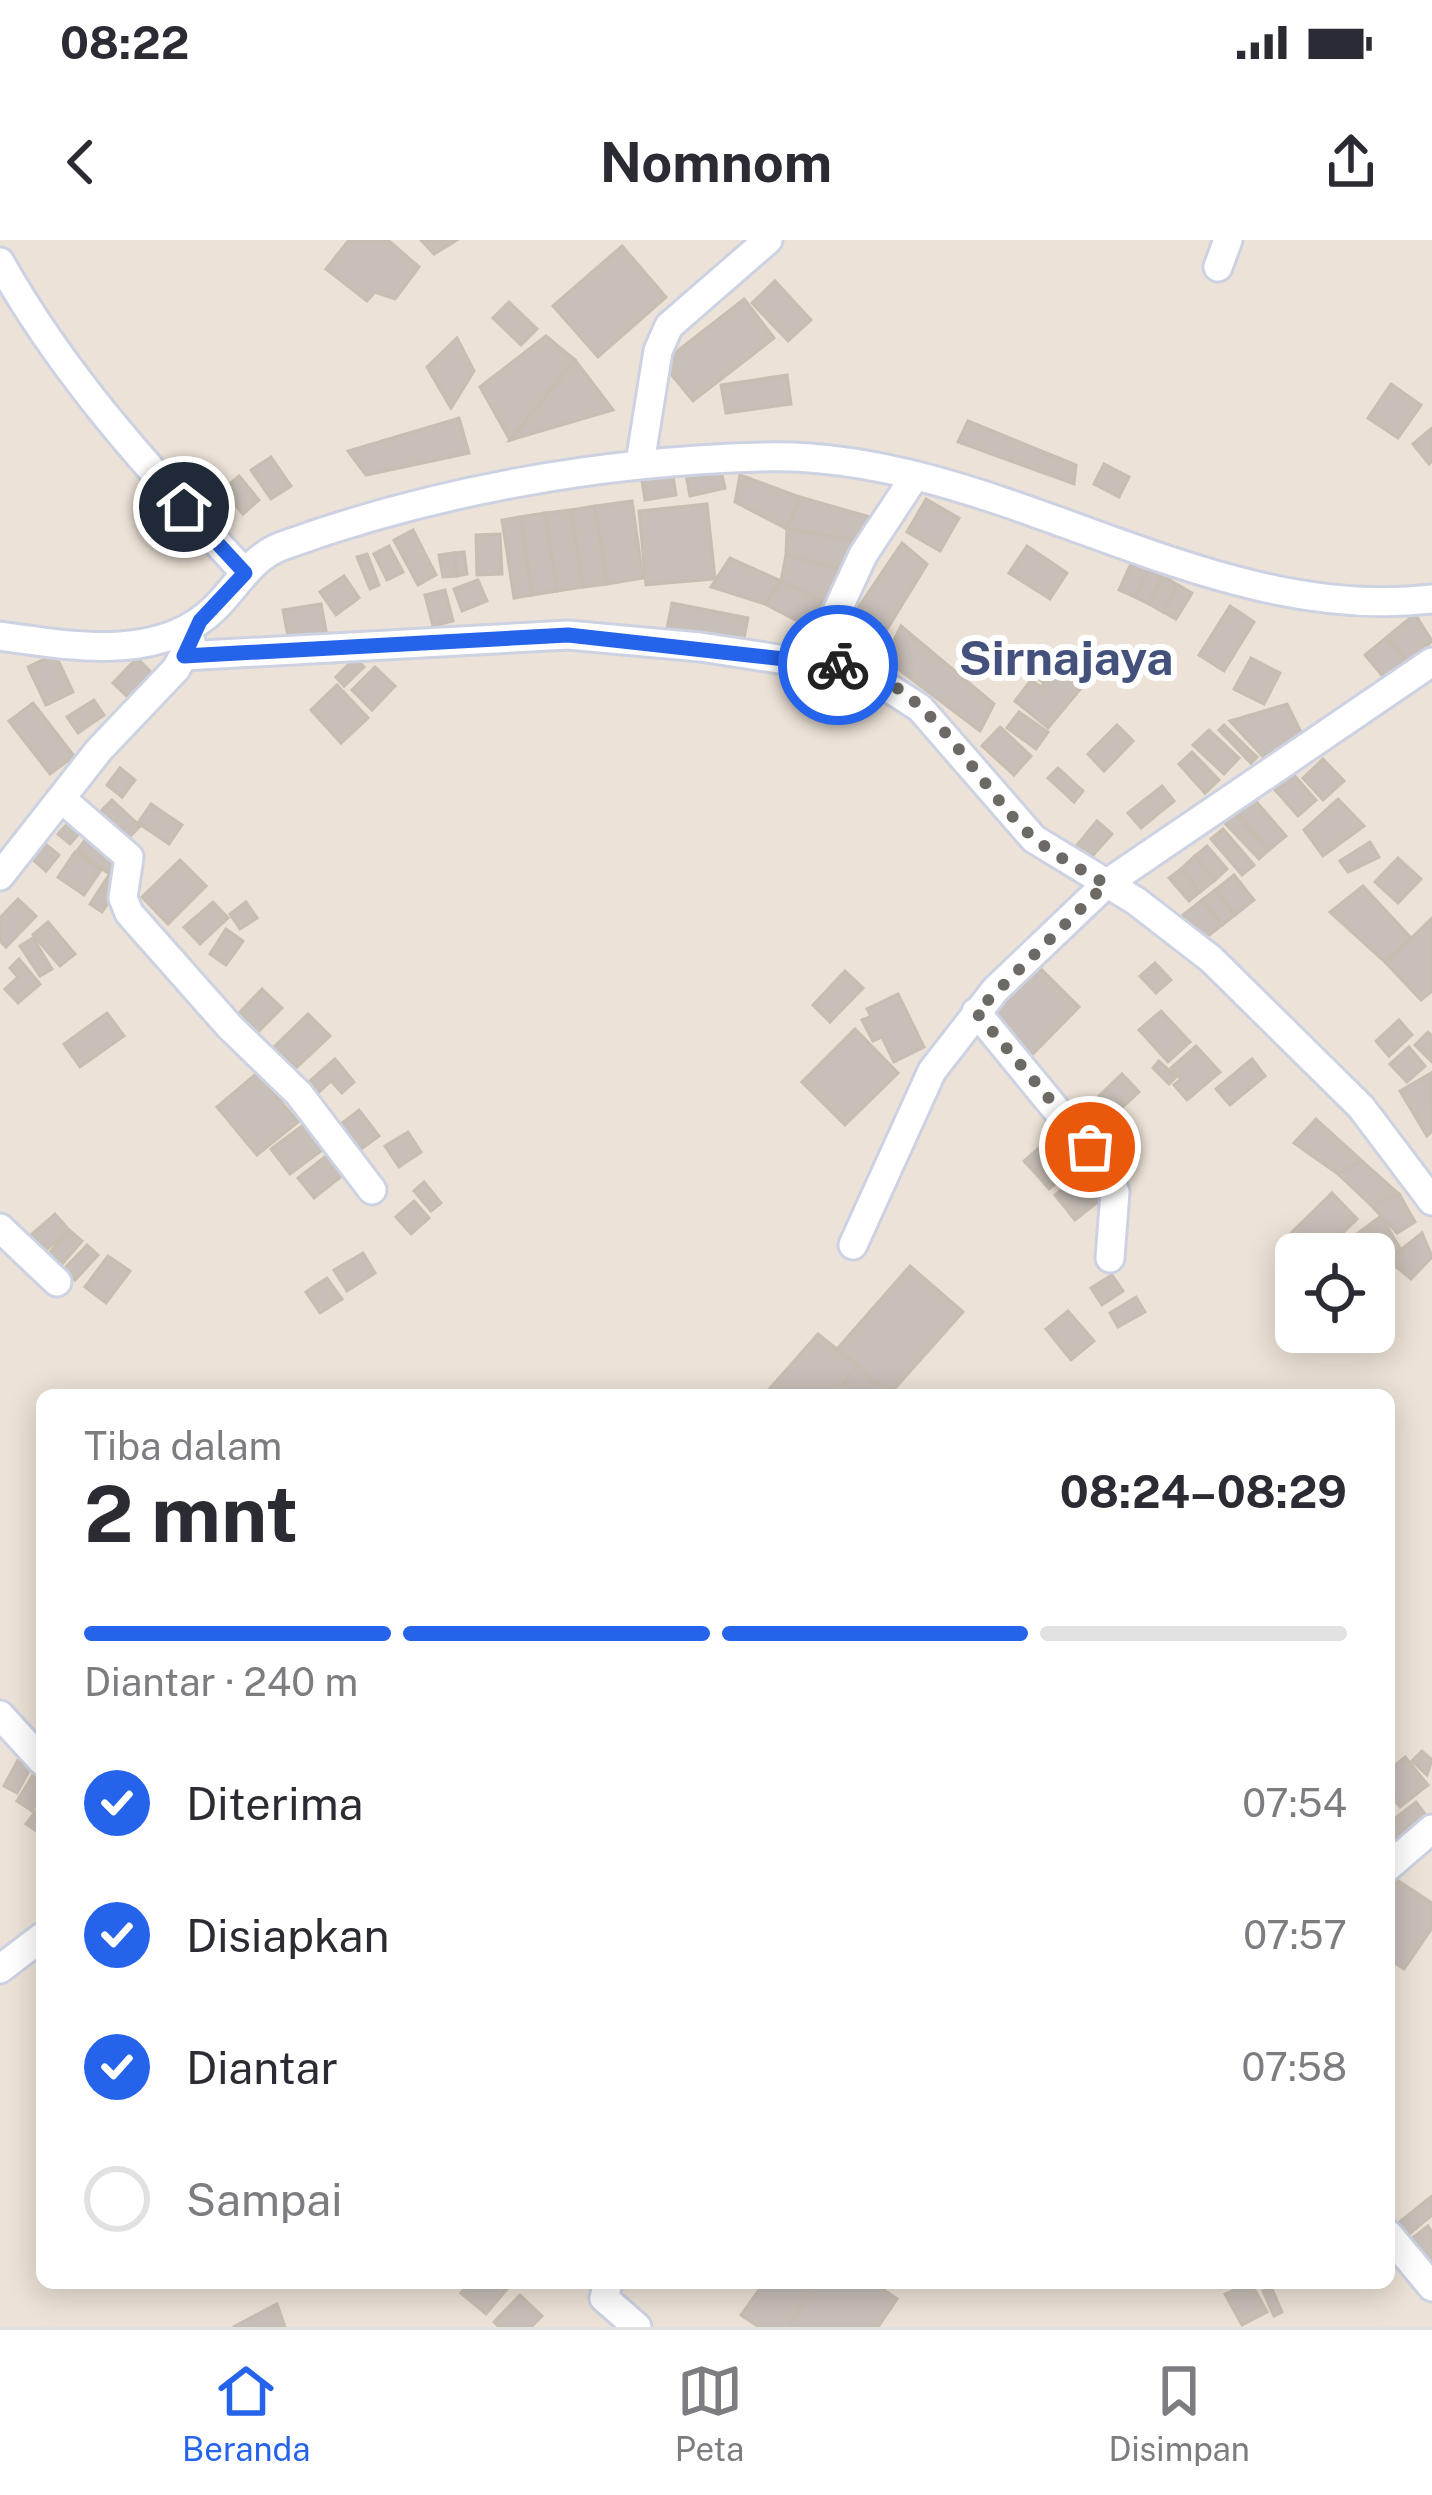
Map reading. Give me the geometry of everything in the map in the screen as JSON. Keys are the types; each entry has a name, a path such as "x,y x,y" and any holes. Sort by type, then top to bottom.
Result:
{"street":[{"path":"640,463 658,351 669,326 768,240"},
{"path":"1218,268 1228,240"},
{"path":"0,262 40,334 84,393 245,573"},
{"path":"0,876 99,750 184,656 200,621 267,552 334,529 640,463 801,457 915,476 994,496 1260,586 1348,601 1432,599"},
{"path":"814,662 863,555 915,476"},
{"path":"0,636 111,646 161,640 200,621"},
{"path":"184,656 568,635 814,662 864,672 920,708 1034,839 1211,959 1361,1107 1432,1201"},
{"path":"853,1245 932,1071 976,1012 1106,884 1432,662"},
{"path":"63,800 129,857 123,898 129,913 229,1026 299,1094 373,1190"},
{"path":"976,1012 1102,1164 1114,1192 1110,1258"},
{"path":"0,1228 57,1282"},
{"path":"0,1715 36,1754"},
{"path":"1395,1861 1432,1829"},
{"path":"0,1969 36,1942"},
{"path":"1395,2242 1432,2287"},
{"path":"606,2289 604,2298 637,2327"}],"building":[{"path":"349,240 388,240 419,267 395,299 375,292 367,301 326,269"},
{"path":"421,240 457,240 434,254"},
{"path":"622,246 666,297 598,357 553,306"},
{"path":"775,281 811,320 788,341 752,303"},
{"path":"744,299 774,338 693,401 662,363"},
{"path":"509,302 537,329 521,345 493,318"},
{"path":"546,336 575,360 510,440 480,387"},
{"path":"457,338 474,371 451,408 427,367"},
{"path":"575,360 613,410 510,440"},
{"path":"787,375 791,404 726,413 721,385"},
{"path":"1391,384 1421,405 1398,438 1368,418"},
{"path":"459,418 469,453 366,475 348,451"},
{"path":"968,421 1076,465 1074,484 958,442"},
{"path":"1432,428 1432,461 1429,464 1413,444"},
{"path":"271,457 291,486 271,499 251,470"},
{"path":"1104,464 1129,477 1119,497 1094,484"},
{"path":"720,467 725,488 690,496 686,474"},
{"path":"740,475 800,497 787,529 735,502"},
{"path":"239,476 259,500 243,514 223,490"},
{"path":"673,476 676,495 645,500 642,481"},
{"path":"800,497 870,517 863,542 787,529"},
{"path":"926,499 959,518 940,551 907,532"},
{"path":"632,501 643,578 607,584 595,506"},
{"path":"707,504 715,579 646,585 639,511"},
{"path":"595,506 607,584 583,587 571,510"},
{"path":"571,510 583,587 557,591 545,513"},
{"path":"545,513 557,591 532,595 520,517"},
{"path":"520,517 532,595 514,598 502,520"},
{"path":"787,529 863,542 848,571 786,555"},
{"path":"413,530 436,575 418,585 394,540"},
{"path":"500,534 502,574 477,575 476,535"},
{"path":"902,543 927,564 867,662 839,636"},
{"path":"389,546 403,572 387,580 374,554"},
{"path":"1027,546 1067,573 1050,599 1009,573"},
{"path":"464,552 467,574 457,576 454,553"},
{"path":"454,553 457,576 443,577 439,555"},
{"path":"367,554 379,585 370,589 357,557"},
{"path":"786,555 848,571 837,607 781,581"},
{"path":"1134,557 1150,565 1135,597 1119,590"},
{"path":"730,558 781,581 765,604 711,587"},
{"path":"1150,565 1164,572 1149,604 1135,597"},
{"path":"344,576 359,598 336,615 320,592"},
{"path":"1165,577 1178,585 1163,612 1149,604"},
{"path":"478,580 487,601 462,611 454,589"},
{"path":"781,581 837,607 824,635 765,604"},
{"path":"1178,585 1192,593 1176,619 1163,612"},
{"path":"445,590 453,621 433,626 425,595"},
{"path":"672,603 748,618 742,648 666,634"},
{"path":"321,604 327,636 289,642 283,610"},
{"path":"1230,606 1254,622 1224,671 1199,655"},
{"path":"1415,614 1432,641 1407,662 1387,637"},
{"path":"901,626 994,704 980,731 885,659"},
{"path":"1387,637 1407,662 1385,679 1365,655"},
{"path":"55,654 73,692 46,705 28,667"},
{"path":"137,658 154,675 131,700 113,683"},
{"path":"355,658 364,667 344,686 336,677"},
{"path":"1251,658 1280,673 1264,704 1234,689"},
{"path":"1062,661 1087,681 1048,728 1015,701 1031,680 1041,687 1044,683 1033,674 1042,662 1054,671"},
{"path":"375,667 395,686 372,710 352,690"},
{"path":"337,685 368,718 341,743 311,710"},
{"path":"94,700 104,715 78,733 67,717"},
{"path":"33,703 74,756 50,774 9,721"},
{"path":"1287,704 1304,738 1271,765 1230,721"},
{"path":"1019,712 1048,732 1036,749 1007,728"},
{"path":"1117,725 1133,741 1104,771 1088,754"},
{"path":"1224,725 1257,757 1251,763 1219,730"},
{"path":"1000,727 1031,756 1014,775 982,746"},
{"path":"1209,730 1239,758 1224,774 1193,745"},
{"path":"1192,752 1219,780 1205,793 1179,764"},
{"path":"1323,759 1344,781 1323,800 1303,778"},
{"path":"120,768 135,780 122,797 107,785"},
{"path":"1058,768 1083,791 1074,802 1048,778"},
{"path":"1293,774 1316,800 1298,816 1275,790"},
{"path":"1162,786 1174,801 1141,828 1128,813"},
{"path":"1253,798 1286,836 1269,850 1237,812"},
{"path":"1338,799 1364,826 1323,856 1304,830"},
{"path":"112,800 140,826 122,845 94,818"},
{"path":"151,804 182,825 169,844 138,823"},
{"path":"1231,809 1269,850 1259,859 1221,819"},
{"path":"71,820 82,830 70,844 58,834"},
{"path":"1097,821 1112,834 1087,862 1073,850"},
{"path":"1223,829 1254,865 1242,875 1211,839"},
{"path":"88,836 119,859 109,874 77,851"},
{"path":"1370,842 1379,857 1348,872 1340,861"},
{"path":"44,843 59,855 46,871 31,858"},
{"path":"1207,846 1227,869 1215,880 1195,856"},
{"path":"75,852 101,870 84,895 58,877"},
{"path":"1195,856 1215,880 1200,892 1181,869"},
{"path":"1398,858 1421,879 1398,903 1375,882"},
{"path":"180,860 206,886 168,924 142,897"},
{"path":"1181,869 1200,892 1189,901 1169,878"},
{"path":"109,875 121,883 102,912 90,904"},
{"path":"1234,875 1254,900 1235,915 1215,890"},
{"path":"1363,886 1411,938 1386,963 1330,912"},
{"path":"1215,890 1235,915 1222,925 1202,900"},
{"path":"18,899 36,916 6,947 0,941 0,918"},
{"path":"1202,900 1222,925 1203,940 1183,915"},
{"path":"213,902 228,918 200,944 184,927"},
{"path":"246,902 257,918 240,929 230,914"},
{"path":"1432,918 1432,991 1421,1000 1386,963"},
{"path":"48,922 75,954 60,966 33,935"},
{"path":"226,929 243,941 226,965 210,954"},
{"path":"33,938 52,969 40,976 20,946"},
{"path":"19,959 40,984 18,1003 5,989 18,977 10,968"},
{"path":"1155,963 1171,980 1156,993 1140,976"},
{"path":"1040,968 1079,1007 1029,1058 989,1019"},
{"path":"845,971 863,988 830,1022 813,1005"},
{"path":"262,989 282,1008 258,1032 239,1013"},
{"path":"898,994 924,1047 894,1062 882,1037 873,1041 862,1020 871,1016 867,1009"},
{"path":"1161,1011 1190,1042 1168,1062 1139,1030"},
{"path":"107,1013 124,1036 80,1067 64,1044"},
{"path":"308,1014 330,1036 296,1068 275,1046"},
{"path":"1399,1020 1412,1035 1389,1056 1376,1041"},
{"path":"855,1029 898,1073 845,1125 802,1082"},
{"path":"1428,1032 1432,1036 1432,1062 1415,1045"},
{"path":"1196,1046 1220,1072 1187,1100 1174,1085 1181,1079 1171,1068"},
{"path":"1409,1047 1425,1066 1407,1082 1390,1064"},
{"path":"335,1059 354,1082 342,1093 331,1081 319,1092 310,1081"},
{"path":"1252,1059 1265,1076 1230,1105 1216,1089"},
{"path":"1159,1061 1176,1077 1169,1084 1153,1068"},
{"path":"257,1073 298,1122 257,1155 217,1107"},
{"path":"1431,1073 1432,1131 1427,1136 1400,1091"},
{"path":"1122,1074 1139,1092 1116,1113 1099,1096"},
{"path":"359,1110 379,1136 357,1152 337,1127"},
{"path":"1316,1119 1362,1161 1338,1174 1294,1143"},
{"path":"310,1120 329,1145 290,1174 271,1149"},
{"path":"408,1132 421,1152 399,1167 385,1146"},
{"path":"1056,1133 1070,1149 1038,1176 1024,1161"},
{"path":"1070,1149 1081,1162 1049,1189 1038,1176"},
{"path":"331,1152 347,1172 314,1198 298,1178"},
{"path":"1362,1161 1399,1194 1371,1205 1338,1174"},
{"path":"1091,1168 1110,1192 1075,1220 1055,1195"},
{"path":"424,1182 441,1203 431,1211 414,1191"},
{"path":"1332,1193 1357,1219 1343,1233 1291,1233"},
{"path":"1399,1194 1415,1222 1397,1233 1371,1205"},
{"path":"414,1201 429,1218 411,1234 396,1217"},
{"path":"55,1214 69,1230 45,1251 31,1235"},
{"path":"1381,1216 1391,1233 1358,1233"},
{"path":"69,1230 82,1241 57,1270 44,1259"},
{"path":"1422,1233 1432,1257 1411,1279 1395,1266 1395,1254"},
{"path":"87,1245 98,1255 75,1280 64,1269"},
{"path":"363,1253 375,1273 347,1291 334,1270"},
{"path":"108,1256 130,1271 106,1303 85,1287"},
{"path":"910,1266 963,1312 894,1389 882,1389 837,1349"},
{"path":"1112,1275 1123,1291 1102,1305 1091,1288"},
{"path":"327,1278 342,1299 320,1313 306,1292"},
{"path":"1136,1297 1145,1312 1118,1327 1110,1313"},
{"path":"1068,1311 1094,1341 1071,1360 1046,1329"},
{"path":"818,1334 858,1366 839,1389 769,1389"},
{"path":"858,1366 883,1389 839,1389"},
{"path":"1422,1751 1432,1760 1427,1775 1412,1761"},
{"path":"1405,1757 1428,1785 1400,1807 1395,1801 1395,1765"},
{"path":"18,1760 31,1767 17,1793 4,1786"},
{"path":"36,1770 36,1805 32,1811 17,1801"},
{"path":"1416,1802 1432,1823 1397,1852 1395,1818"},
{"path":"36,1811 36,1831 26,1824"},
{"path":"1395,1879 1432,1903 1432,1928 1404,1969 1395,1963"},
{"path":"1432,2196 1432,2215 1406,2237 1396,2225"},
{"path":"1428,2226 1432,2232 1432,2268 1410,2240"},
{"path":"465,2289 507,2289 486,2314 461,2293"},
{"path":"760,2289 814,2289 787,2327 759,2327 741,2315"},
{"path":"814,2289 883,2289 897,2299 878,2327 787,2327"},
{"path":"1254,2289 1267,2312 1242,2325 1225,2294"},
{"path":"1272,2289 1282,2312 1274,2316 1263,2291"},
{"path":"520,2295 542,2316 531,2327 499,2327 494,2322"},
{"path":"277,2304 285,2327 233,2327"}],"way so far":[{"path":"838,665 864,672 920,708 1034,839 1106,884 976,1012 1090,1147"}],"district":[{"name":"Sirnajaya","path":"1066,657"}],"route":[{"path":"184,507 245,573 200,621 184,656 568,635 700,646 838,665"}]}
